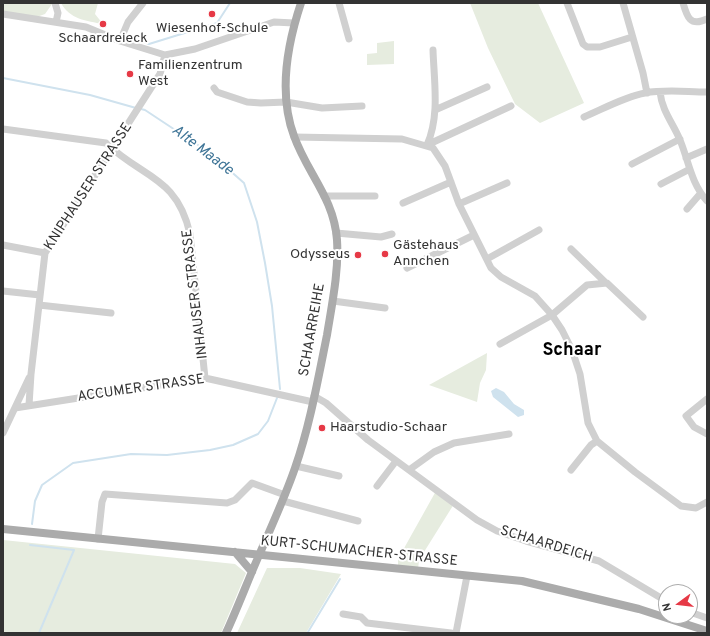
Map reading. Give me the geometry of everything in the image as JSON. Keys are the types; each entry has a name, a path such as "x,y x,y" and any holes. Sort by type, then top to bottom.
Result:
{"main road":[{"name":"SCHAARREIHE","path":"226,633 284,498 296,466 314,399 333,301 337,252 336,233 332,211 294,137 286,102 288,55 294,22 301,3"},
{"name":"KURT-SCHUMACHER-STRASSE","path":"3,529 522,581 639,609 705,631"},
{"path":"235,552 252,572"}],"street":[{"path":"55,3 58,13 56,22"},
{"path":"120,41 128,22 143,3"},
{"path":"339,3 348,39"},
{"path":"567,3 583,44 587,47 600,47 632,37"},
{"path":"623,3 643,73 647,93"},
{"path":"683,3 687,17 691,21 701,22 707,19"},
{"path":"3,14 86,27 120,41 165,55 195,49 274,22 294,22"},
{"path":"427,145 433,133 435,110 433,50"},
{"name":"KNIPHAUSER STRASSE","path":"29,405 31,374 45,253 143,103 160,74 165,55"},
{"path":"435,110 487,87"},
{"path":"214,88 217,92 247,102 260,104 286,102 322,108 362,106"},
{"path":"660,92 666,114 680,139 688,170 700,194 707,201"},
{"path":"584,117 629,98 647,93 707,92"},
{"path":"427,145 512,106"},
{"name":"INHAUSER STRASSE","path":"3,129 106,143 113,150 163,184 173,194 185,214 193,255 205,378"},
{"path":"294,137 402,139 427,145 436,152 445,166 474,236 491,268 501,277 535,296 552,315 572,350 580,374 588,423 597,441 681,506 696,508 707,502"},
{"path":"632,164 680,139"},
{"path":"686,158 707,150"},
{"path":"661,184 688,170"},
{"path":"403,203 451,182"},
{"path":"460,204 507,182"},
{"path":"687,209 700,194"},
{"path":"324,196 375,196"},
{"path":"487,259 538,230"},
{"path":"336,233 381,237 392,234"},
{"path":"407,268 474,236"},
{"path":"3,245 45,253"},
{"path":"571,249 642,317"},
{"path":"500,344 552,315 587,285 605,282"},
{"path":"3,291 40,295"},
{"path":"333,301 385,308"},
{"path":"39,305 111,313"},
{"name":"KNIPHAUSER STRASSE","path":"3,433 31,374"},
{"name":"ACCUMER STRASSE","path":"15,408 205,378 314,399"},
{"name":"SCHAARDEICH","path":"314,399 337,412 368,440 477,520 497,530 526,541 599,562 658,596"},
{"path":"707,399 686,416 694,427 707,434"},
{"path":"409,470 434,452 454,443 508,434"},
{"path":"571,470 590,445 597,441"},
{"path":"377,486 396,461"},
{"path":"296,466 339,476"},
{"path":"98,539 102,502 105,494 227,504 235,500 252,483 284,498 358,521"},
{"path":"456,633 467,576"},
{"path":"343,614 361,617 366,623 451,633"},
{"path":"705,631 707,618"}],"shaded area":[{"path":"3,3 52,4 45,14 31,19 3,14"},
{"path":"61,3 98,3 95,14 103,24 74,16 64,8"},
{"path":"470,3 538,3 584,103 540,123 515,104 488,48"},
{"path":"394,41 394,64 367,65 367,54 377,53 377,43"},
{"path":"487,353 486,370 480,383 477,402 429,385"},
{"path":"436,491 454,504 419,560 418,570 398,568 398,559"},
{"path":"3,540 235,564 246,573 221,633 3,633"},
{"path":"267,568 300,568 341,574 306,633 237,633"}],"water":[{"path":"496,388 504,392 514,404 524,410 524,415 518,417 493,397 491,391"}],"waterway":[{"path":"129,36 149,44 217,23 230,3"},
{"name":"Alte Maade","path":"3,78 90,95 136,108"},
{"name":"Alte Maade","path":"141,109 145,110 210,153 244,183 257,222 265,263 272,306 280,389"},
{"name":"Alte Maade","path":"32,524 35,501 42,485 73,463 131,454 167,455 210,450 233,445 258,434 268,421 277,398"},
{"name":"Alte Maade","path":"30,545 74,550 39,633"},
{"path":"308,632 340,579"}],"place":[{"name":"Wiesenhof-Schule","path":"212,14"},
{"name":"Schaardreieck","path":"103,24"},
{"name":"Familienzentrum West","path":"130,74"},
{"name":"Gästehaus Annchen","path":"385,254"},
{"name":"Odysseus","path":"358,255"},
{"name":"Haarstudio-Schaar","path":"322,428"}],"district":[{"name":"Schaar","path":"572,351"}]}
